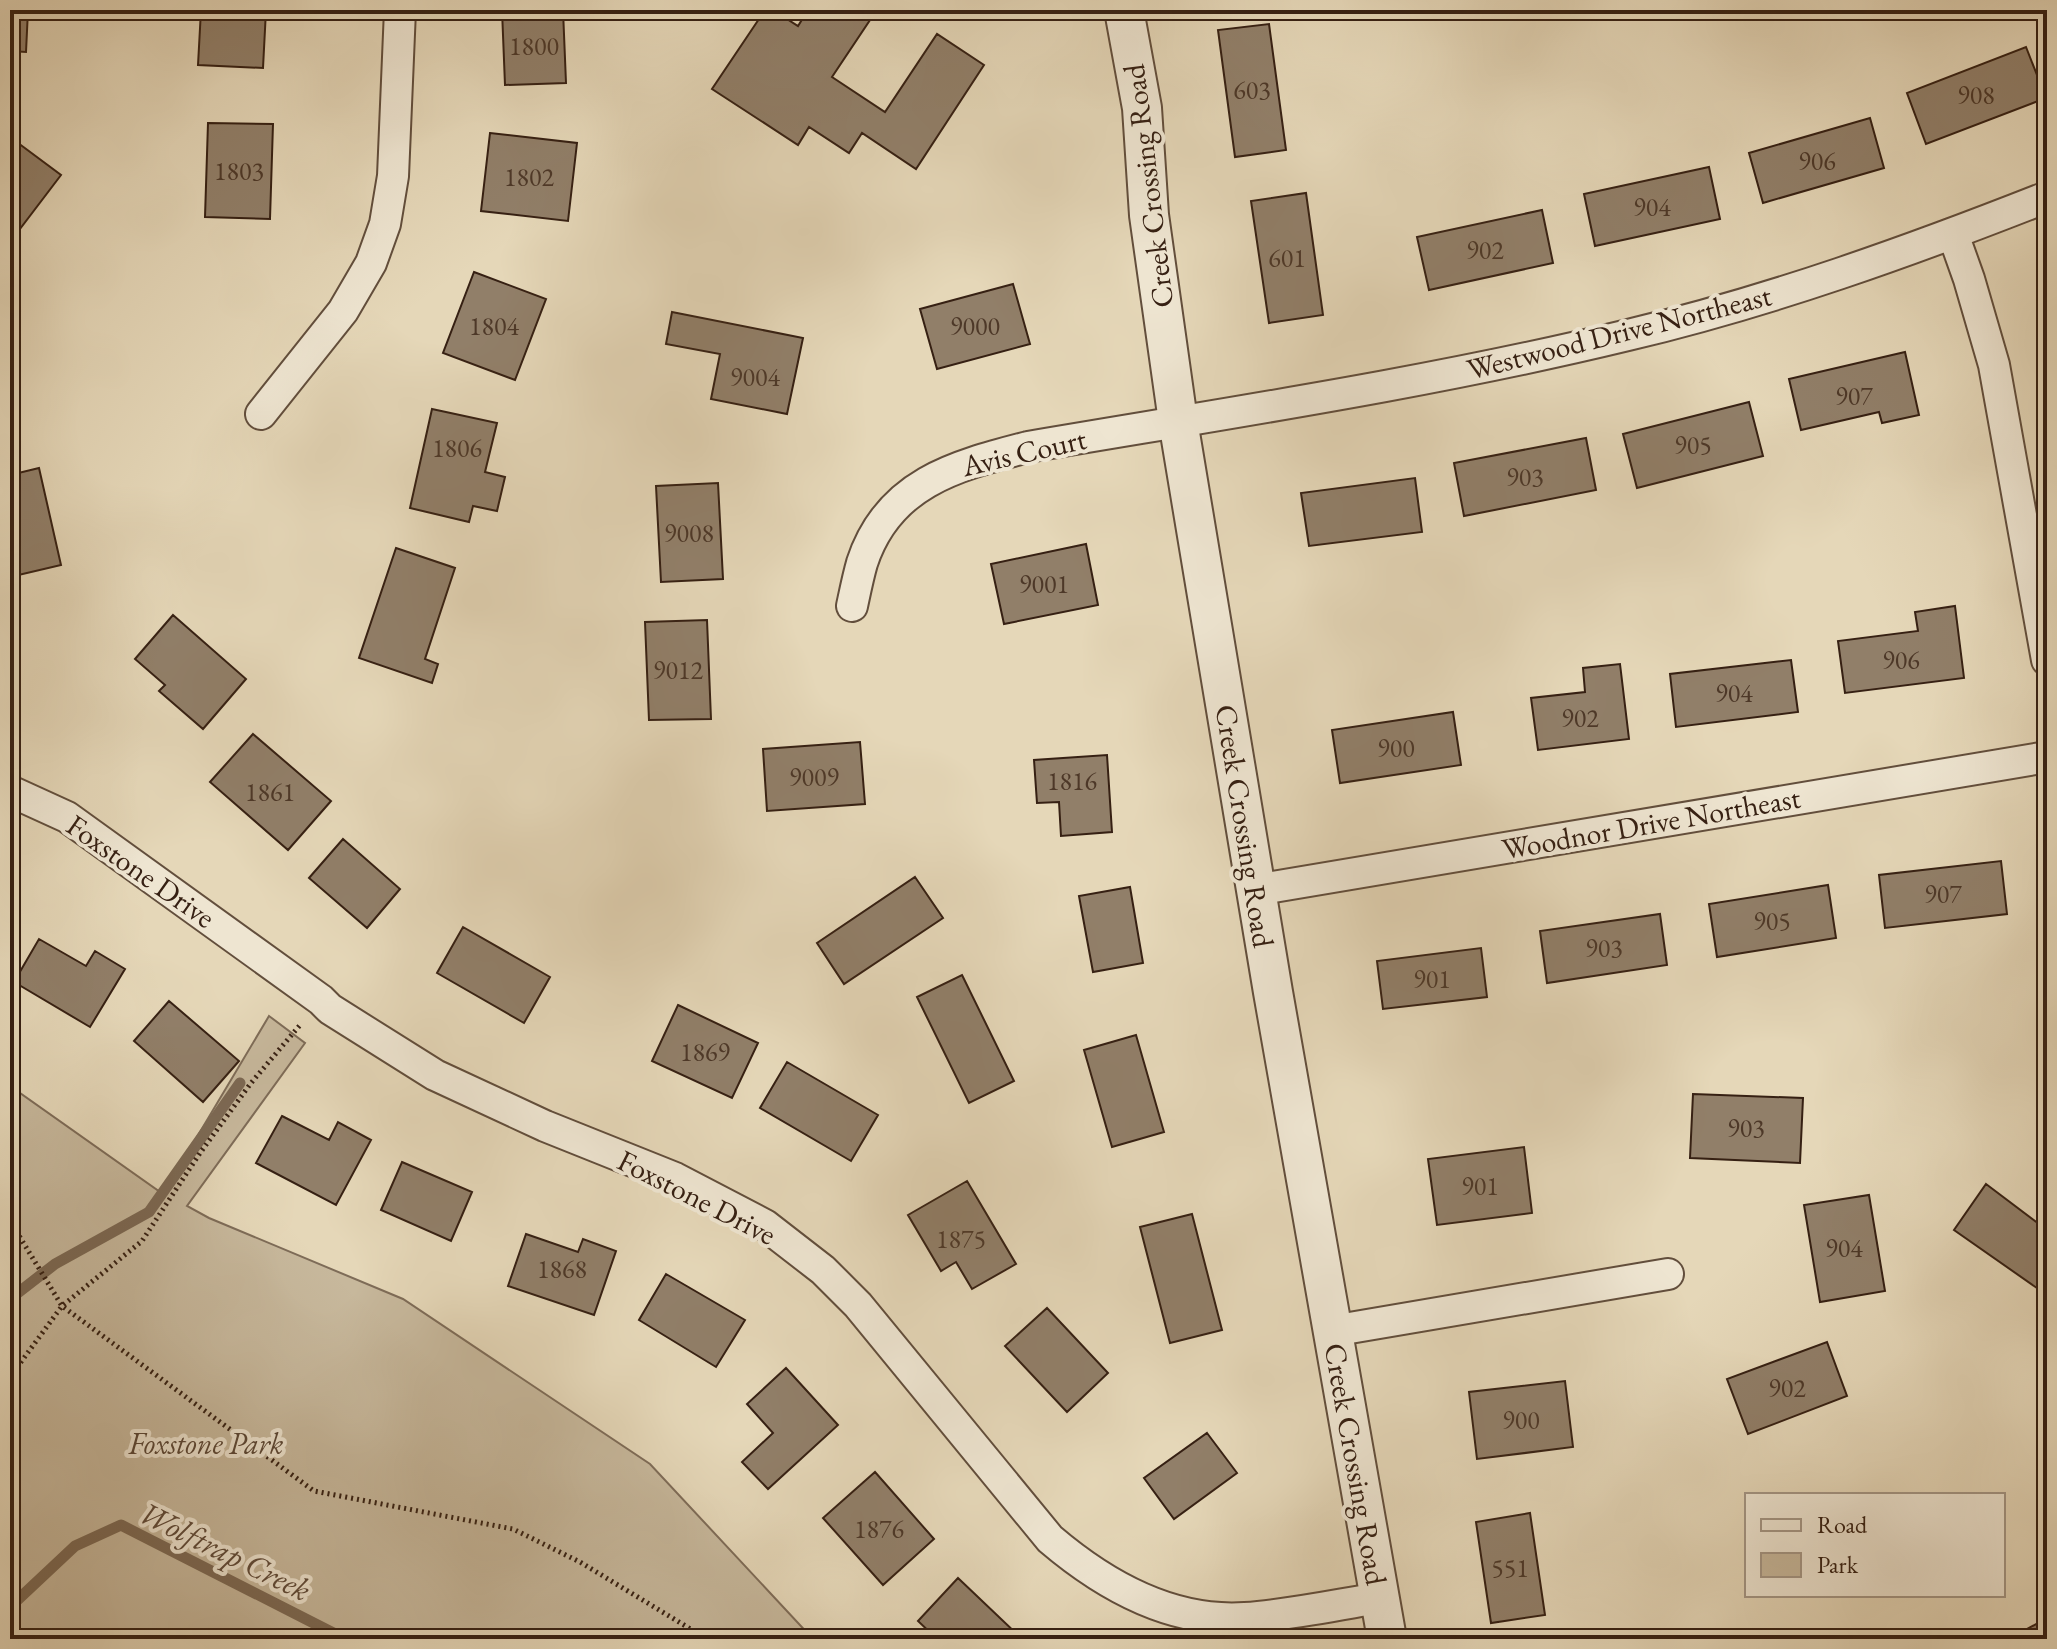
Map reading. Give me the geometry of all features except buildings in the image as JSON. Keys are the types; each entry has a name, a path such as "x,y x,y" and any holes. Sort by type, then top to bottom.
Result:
{"street":[{"path":"261,414 343,311 371,263 385,224 393,176 400,10"},
{"name":"Creek Crossing Road","path":"1124,10 1142,108 1149,215 1178,421 1255,890 1387,1639"},
{"name":"Westwood Drive Northeast","path":"1178,421 1417,380 1628,335 1765,298 1953,234 2047,197"},
{"path":"1953,234 1994,365 2047,660"},
{"name":"Avis Court","path":"852,606 863,561 882,523 907,495 934,476 971,461 1028,447 1178,421"},
{"name":"Woodnor Drive Northeast","path":"1255,890 2047,757"},
{"name":"Foxstone Drive","path":"10,791 67,817 330,1009 435,1075 545,1126 675,1178 765,1225 823,1270 858,1305 1050,1539 1106,1581 1162,1607 1203,1616 1242,1618 1379,1598"},
{"path":"1332,1331 1668,1274"}],"path":[{"path":"10,1377 62,1306 142,1241 242,1095 321,1000"},
{"path":"10,1221 62,1306 314,1491 513,1529 580,1562 707,1639"}],"green space":[{"name":"Foxstone Park","path":"269,1016 305,1043 187,1206 403,1299 650,1464 813,1639 10,1639 10,1086 163,1194"}],"waterway":[{"path":"10,1299 55,1264 149,1212 240,1083"},
{"name":"Wolftrap Creek","path":"10,1607 75,1546 121,1525 345,1639"}]}
